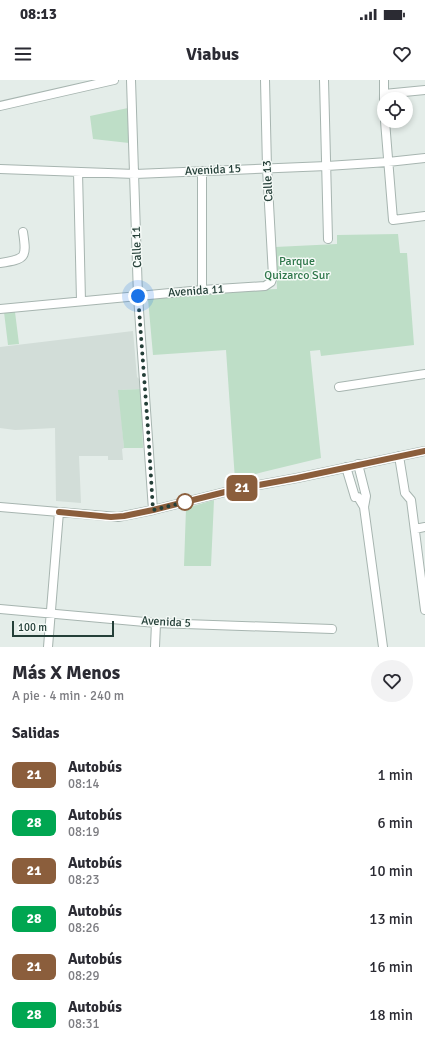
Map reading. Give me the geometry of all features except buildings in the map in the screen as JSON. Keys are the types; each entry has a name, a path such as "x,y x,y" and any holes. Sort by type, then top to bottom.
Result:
{"street":[{"path":"0,106 114,80"},
{"name":"Calle 11","path":"131,80 138,296 153,510"},
{"name":"Calle 13","path":"265,80 267,168 273,276 271,282"},
{"path":"324,80 328,239"},
{"path":"384,80 384,92"},
{"path":"413,92 425,90"},
{"path":"386,128 393,220 425,216"},
{"name":"Avenida 15","path":"0,169 135,174 327,166 425,158"},
{"path":"202,171 202,290"},
{"path":"78,172 81,301"},
{"path":"0,262 18,260 23,256 25,248 23,232"},
{"name":"Avenida 11","path":"0,309 202,290 265,286 271,282"},
{"path":"339,387 425,374"},
{"path":"0,507 118,517 153,510 237,489 425,451"},
{"path":"399,456 405,493 411,500 425,610"},
{"path":"358,464 366,496 364,507 383,647"},
{"path":"346,467 355,497 358,497 364,507"},
{"path":"48,647 59,512"},
{"path":"415,530 425,527"},
{"name":"Avenida 5","path":"0,609 156,622 332,629"},
{"path":"155,647 156,622"}],"shaded area":[{"path":"133,331 137,377 141,381 141,389 119,390 124,448 122,449 123,460 108,460 108,456 79,456 81,503 56,501 55,428 15,430 0,428 0,347"}],"green space":[{"path":"128,108 129,143 93,139 90,116"},
{"name":"Parque Quizarco Sur","path":"398,234 400,253 407,253 414,345 321,356 320,350 310,351 321,458 235,480 226,350 153,355 148,299 152,294 277,289 275,247 337,244 337,235"},
{"path":"4,312 15,312 19,344 8,345"},
{"path":"141,389 143,448 124,448 118,390"},
{"path":"214,500 211,566 184,566 186,508"}],"bus line":[{"name":"21","path":"59,512 111,517 124,516 237,489 280,482 358,464 425,451"}],"route":[{"path":"138,296 153,510 185,502"}]}
